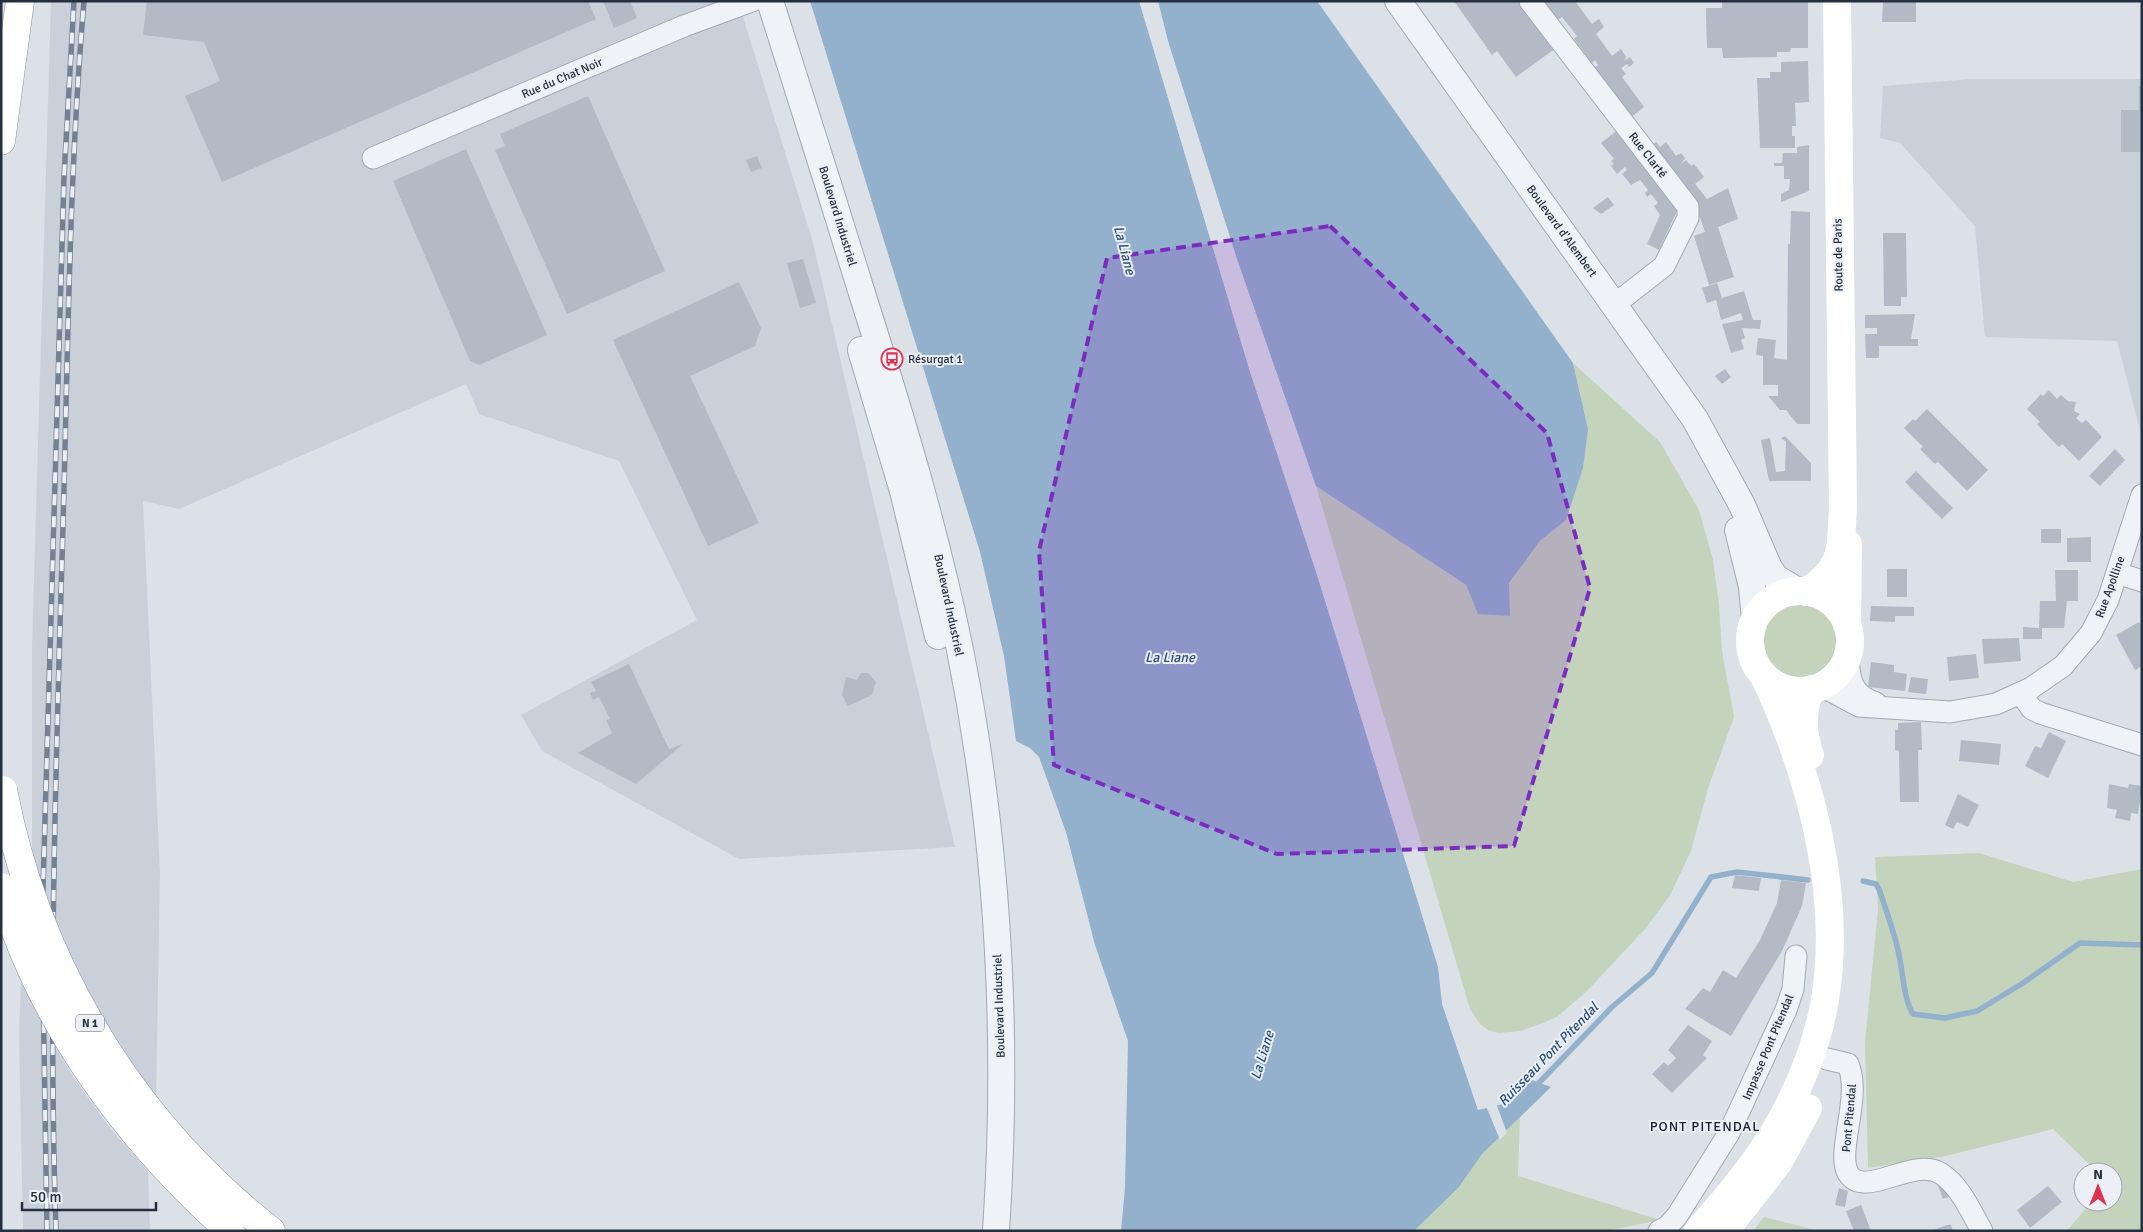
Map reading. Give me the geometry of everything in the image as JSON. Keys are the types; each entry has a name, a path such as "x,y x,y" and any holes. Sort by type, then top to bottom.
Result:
{"main road":[{"path":"1,140 20,1"},
{"name":"Route de Paris","path":"1837,1 1843,508 1849,564 1848,625"},
{"name":"Route de Paris","path":"1802,591 1828,576 1836,565 1839,554 1843,508"},
{"path":"1698,1231 1748,1173 1783,1117 1810,1056 1827,989 1829,914 1820,845 1802,773 1783,719 1763,674 1756,663 1751,646 1751,633 1755,620 1762,609 1772,600 1784,594 1802,591 1830,601 1842,614 1848,625 1850,640 1848,655 1836,676 1815,688 1795,690 1783,688 1763,674"},
{"path":"1725,1231 1766,1180 1785,1151 1807,1110 1827,1059 1841,993 1843,910 1832,828 1804,733 1803,718 1815,688"},
{"name":"N 1","path":"2,785 17,850 36,909 54,956 83,1012 117,1067 158,1122 194,1163 240,1222"},
{"name":"N 1","path":"1,887 20,941 58,1021 95,1081 126,1124 158,1162 240,1222 271,1231"}],"street":[{"name":"Rue du Chat Noir","path":"374,158 684,26 752,1"},
{"name":"Boulevard Industriel","path":"752,1 903,491 946,675 968,821 980,965 984,1118 978,1231"},
{"name":"Boulevard Industriel","path":"770,1 918,477 947,591 967,691 983,798 997,946 1001,1063 1000,1157 996,1231"},
{"name":"Boulevard d'Alembert","path":"1398,1 1695,419 1742,505 1769,568 1776,578 1802,591"},
{"name":"Rue Clarté","path":"1530,1 1688,207 1688,218 1664,266 1614,304"},
{"name":"Boulevard d'Alembert","path":"1720,464 1750,576 1755,620"},
{"name":"Rue Apolline","path":"1815,688 1831,690 1859,706 1960,711 1996,704 2021,694 2062,666 2082,645 2102,612 2117,573 2142,495"},
{"path":"2117,573 2142,580"},
{"name":"Rue Apolline","path":"1848,655 1852,684 1859,696 1891,707"},
{"path":"2021,694 2032,709 2040,713 2142,746"},
{"name":"Impasse Pont Pitendal","path":"1659,1231 1667,1227 1677,1216 1729,1133 1786,1010 1793,989 1796,956"},
{"name":"Pont Pitendal","path":"1827,1059 1848,1064 1852,1078 1853,1094 1845,1161 1851,1177 1857,1182 1866,1183 1912,1170 1932,1170 1953,1185 1982,1231"}],"highlighted area":[{"path":"1330,226 1547,433 1590,588 1514,846 1277,854 1054,765 1039,551 1107,258"}],"shaded area":[{"path":"51,1 738,1 812,239 955,847 739,859 542,751 521,715 697,620 619,461 479,414 466,384 179,509 143,501 160,872 156,1102 83,988 32,864 32,647"},
{"path":"1971,79 2142,79 2142,438 2117,341 1985,337 1975,226 1900,143 1880,138 1883,86"},
{"path":"21,982 48,1035 74,1078 110,1128 148,1171 150,1231 23,1231 19,1031"}],"green space":[{"path":"1573,363 1660,442 1699,510 1713,560 1719,605 1722,651 1734,717 1708,788 1691,851 1670,895 1646,928 1586,992 1558,1016 1520,1031 1498,1033 1488,1030 1480,1024 1470,1009 1316,486 1466,585 1478,614 1509,583 1540,541 1566,520 1588,429"},
{"path":"1800,604 1821,610 1831,620 1837,641 1831,662 1821,672 1800,678 1779,672 1769,662 1763,641 1769,620 1779,610"},
{"path":"1979,853 2073,882 2142,869 2142,1231 2067,1231 2083,1212 2123,1212 2123,1162 2087,1162 2053,1129 1946,1156 1868,1168 1865,1043 1878,909 1875,857"},
{"path":"1520,1117 1518,1176 1660,1220 1606,1231 1414,1231 1459,1187 1482,1154"},
{"path":"1764,1217 1819,1231 1753,1231"}],"water":[{"name":"La Liane","path":"810,1 1139,1 1250,372 1317,575 1438,967 1442,1004 1478,1110 1503,1104 1532,1080 1551,1087 1482,1154 1459,1187 1414,1231 1121,1231 1125,1187 1128,1041 1095,945 1066,832 1039,757 1030,748 1016,741 1004,656 980,552"},
{"path":"1158,1 1317,1 1573,363 1588,429 1583,468 1566,520 1540,541 1509,583 1510,616 1478,614 1466,585 1316,486 1236,256 1168,41"}],"pier":[{"path":"1496,1103 1507,1133 1500,1140 1486,1106"}],"building":[{"path":"147,1 588,1 596,19 222,182 185,96 220,81 204,42 143,35"},
{"path":"603,1 630,1 637,18 614,28"},
{"path":"1454,1 1520,1 1556,48 1516,77 1497,51 1492,55"},
{"path":"1539,1 1575,1 1592,24 1599,19 1604,27 1596,34 1612,56 1621,49 1626,57 1624,61 1630,57 1634,63 1629,67 1627,64 1621,68 1626,74 1622,77 1644,107 1629,119 1592,70 1598,65 1595,60 1592,63 1574,39 1577,36 1562,17 1555,22"},
{"path":"1722,1 1808,1 1808,48 1791,48 1790,52 1777,52 1777,57 1723,58 1722,48 1707,48 1706,16 1706,8 1722,8"},
{"path":"1883,1 1916,1 1916,22 1882,22"},
{"path":"1808,61 1809,102 1795,103 1796,126 1792,126 1792,136 1795,136 1795,148 1760,148 1757,78 1770,78 1770,72 1781,72 1781,62"},
{"path":"2139,86 2142,86 2142,152 2121,152 2121,110 2139,110"},
{"path":"588,96 665,271 567,314 495,150 505,146 500,134"},
{"path":"1620,128 1679,207 1659,250 1647,244 1660,215 1654,206 1658,203 1651,194 1647,197 1645,193 1648,190 1640,180 1631,185 1622,174 1627,170 1625,167 1617,174 1611,166 1614,164 1611,161 1614,159 1601,143"},
{"path":"1656,142 1660,147 1666,142 1676,156 1681,153 1685,158 1681,164 1686,160 1691,166 1694,164 1704,177 1695,184 1707,199 1728,188 1738,219 1718,227 1734,277 1709,285 1694,236 1705,232 1696,206 1650,147"},
{"path":"1809,145 1809,191 1781,202 1781,194 1789,190 1790,179 1784,179 1784,166 1774,166 1774,163 1782,163 1783,153 1797,153 1797,147"},
{"path":"466,149 547,335 479,365 470,361 393,181"},
{"path":"757,156 762,168 751,172 746,160"},
{"path":"1608,197 1614,205 1601,214 1593,208"},
{"path":"1791,211 1810,212 1810,424 1797,424 1786,410 1780,410 1768,396 1778,396 1778,385 1763,385 1763,356 1756,355 1758,338 1776,340 1774,358 1787,360 1788,244 1790,244"},
{"path":"1883,233 1906,233 1907,297 1901,297 1901,306 1884,306"},
{"path":"803,259 816,303 800,308 787,263"},
{"path":"739,282 761,328 755,346 690,376 759,523 708,546 613,340"},
{"path":"1717,283 1722,298 1744,291 1753,320 1761,320 1760,329 1742,328 1745,338 1741,340 1744,349 1731,353 1722,324 1743,320 1741,313 1721,320 1716,300 1707,303 1702,288"},
{"path":"1915,314 1911,339 1918,339 1918,346 1879,346 1879,358 1866,358 1865,334 1877,334 1877,328 1865,328 1865,315"},
{"path":"1725,369 1731,377 1722,384 1715,376"},
{"path":"2049,390 2057,399 2061,395 2068,401 2076,402 2074,411 2080,414 2076,418 2082,423 2086,420 2102,437 2079,461 2062,444 2059,447 2037,424 2040,422 2027,409 2041,394 2043,396"},
{"path":"1927,409 1988,470 1967,491 1938,462 1935,464 1920,449 1923,447 1904,428 1913,419 1915,421"},
{"path":"1785,436 1811,463 1811,481 1769,481 1761,440 1770,438 1776,472 1785,471 1786,442 1781,438"},
{"path":"2115,449 2125,460 2100,486 2089,476"},
{"path":"1916,471 1953,508 1942,519 1905,482"},
{"path":"2041,529 2061,529 2061,543 2041,543"},
{"path":"2091,537 2091,562 2067,562 2067,538"},
{"path":"1887,569 1907,569 1907,597 1887,597"},
{"path":"2055,570 2078,570 2078,601 2067,601 2064,628 2042,628 2042,639 2023,639 2023,627 2039,628 2040,601 2056,601"},
{"path":"1871,606 1914,607 1914,616 1895,616 1895,622 1870,621"},
{"path":"2139,622 2142,626 2142,666 2135,670 2116,635"},
{"path":"2019,638 2021,661 1984,664 1982,639"},
{"path":"1976,654 1979,678 1949,681 1947,657"},
{"path":"1871,662 1894,665 1894,672 1907,674 1905,691 1868,687"},
{"path":"629,664 669,749 683,744 636,784 578,753 612,733 606,720 610,719 599,697 593,700 590,693 596,691 591,682"},
{"path":"861,673 868,673 876,682 872,695 848,706 842,695 846,677 857,680"},
{"path":"1911,677 1928,679 1926,694 1908,692"},
{"path":"1921,722 1922,750 1918,750 1919,802 1900,802 1899,751 1895,750 1895,730 1898,730 1898,723"},
{"path":"2049,732 2066,741 2048,778 2025,766 2035,746 2041,748"},
{"path":"1961,740 2001,744 1999,765 1959,761"},
{"path":"2109,784 2128,788 2129,784 2142,786 2138,814 2131,813 2130,821 2115,818 2117,810 2107,808"},
{"path":"1958,794 1979,805 1968,827 1957,822 1953,829 1945,825"},
{"path":"1735,875 1761,878 1759,891 1732,888"},
{"path":"1781,880 1806,883 1802,906 1782,951 1731,1036 1685,1009 1703,988 1710,992 1723,970 1736,978 1760,940 1777,903"},
{"path":"1688,1025 1712,1041 1703,1055 1707,1058 1672,1093 1652,1074 1664,1062 1668,1066 1676,1058 1668,1050"},
{"path":"1942,1181 1949,1197 1943,1199 1937,1183"},
{"path":"2048,1186 2062,1202 2030,1228 2017,1210"},
{"path":"1839,1188 1848,1191 1845,1207 1835,1205"},
{"path":"1861,1205 1871,1231 1854,1231 1846,1211"},
{"path":"1951,1225 1953,1231 1931,1231"}],"waterway":[{"name":"Ruisseau Pont Pitendal","path":"1534,1088 1612,1007 1652,973 1711,877 1737,872 1808,880"},
{"name":"Ruisseau Pont Pitendal","path":"1863,881 1876,884 1879,889 1896,942 1905,992 1913,1014 1945,1018 1977,1011 2023,983 2080,943 2142,945"}],"railway":[{"path":"47,1231 42,922 64,177 74,1"},
{"path":"56,1231 53,1055 56,790 72,198 84,1"}],"place":[{"name":"Résurgat 1","path":"892,359"}],"district":[{"name":"PONT PITENDAL","path":"1705,1126"}]}
